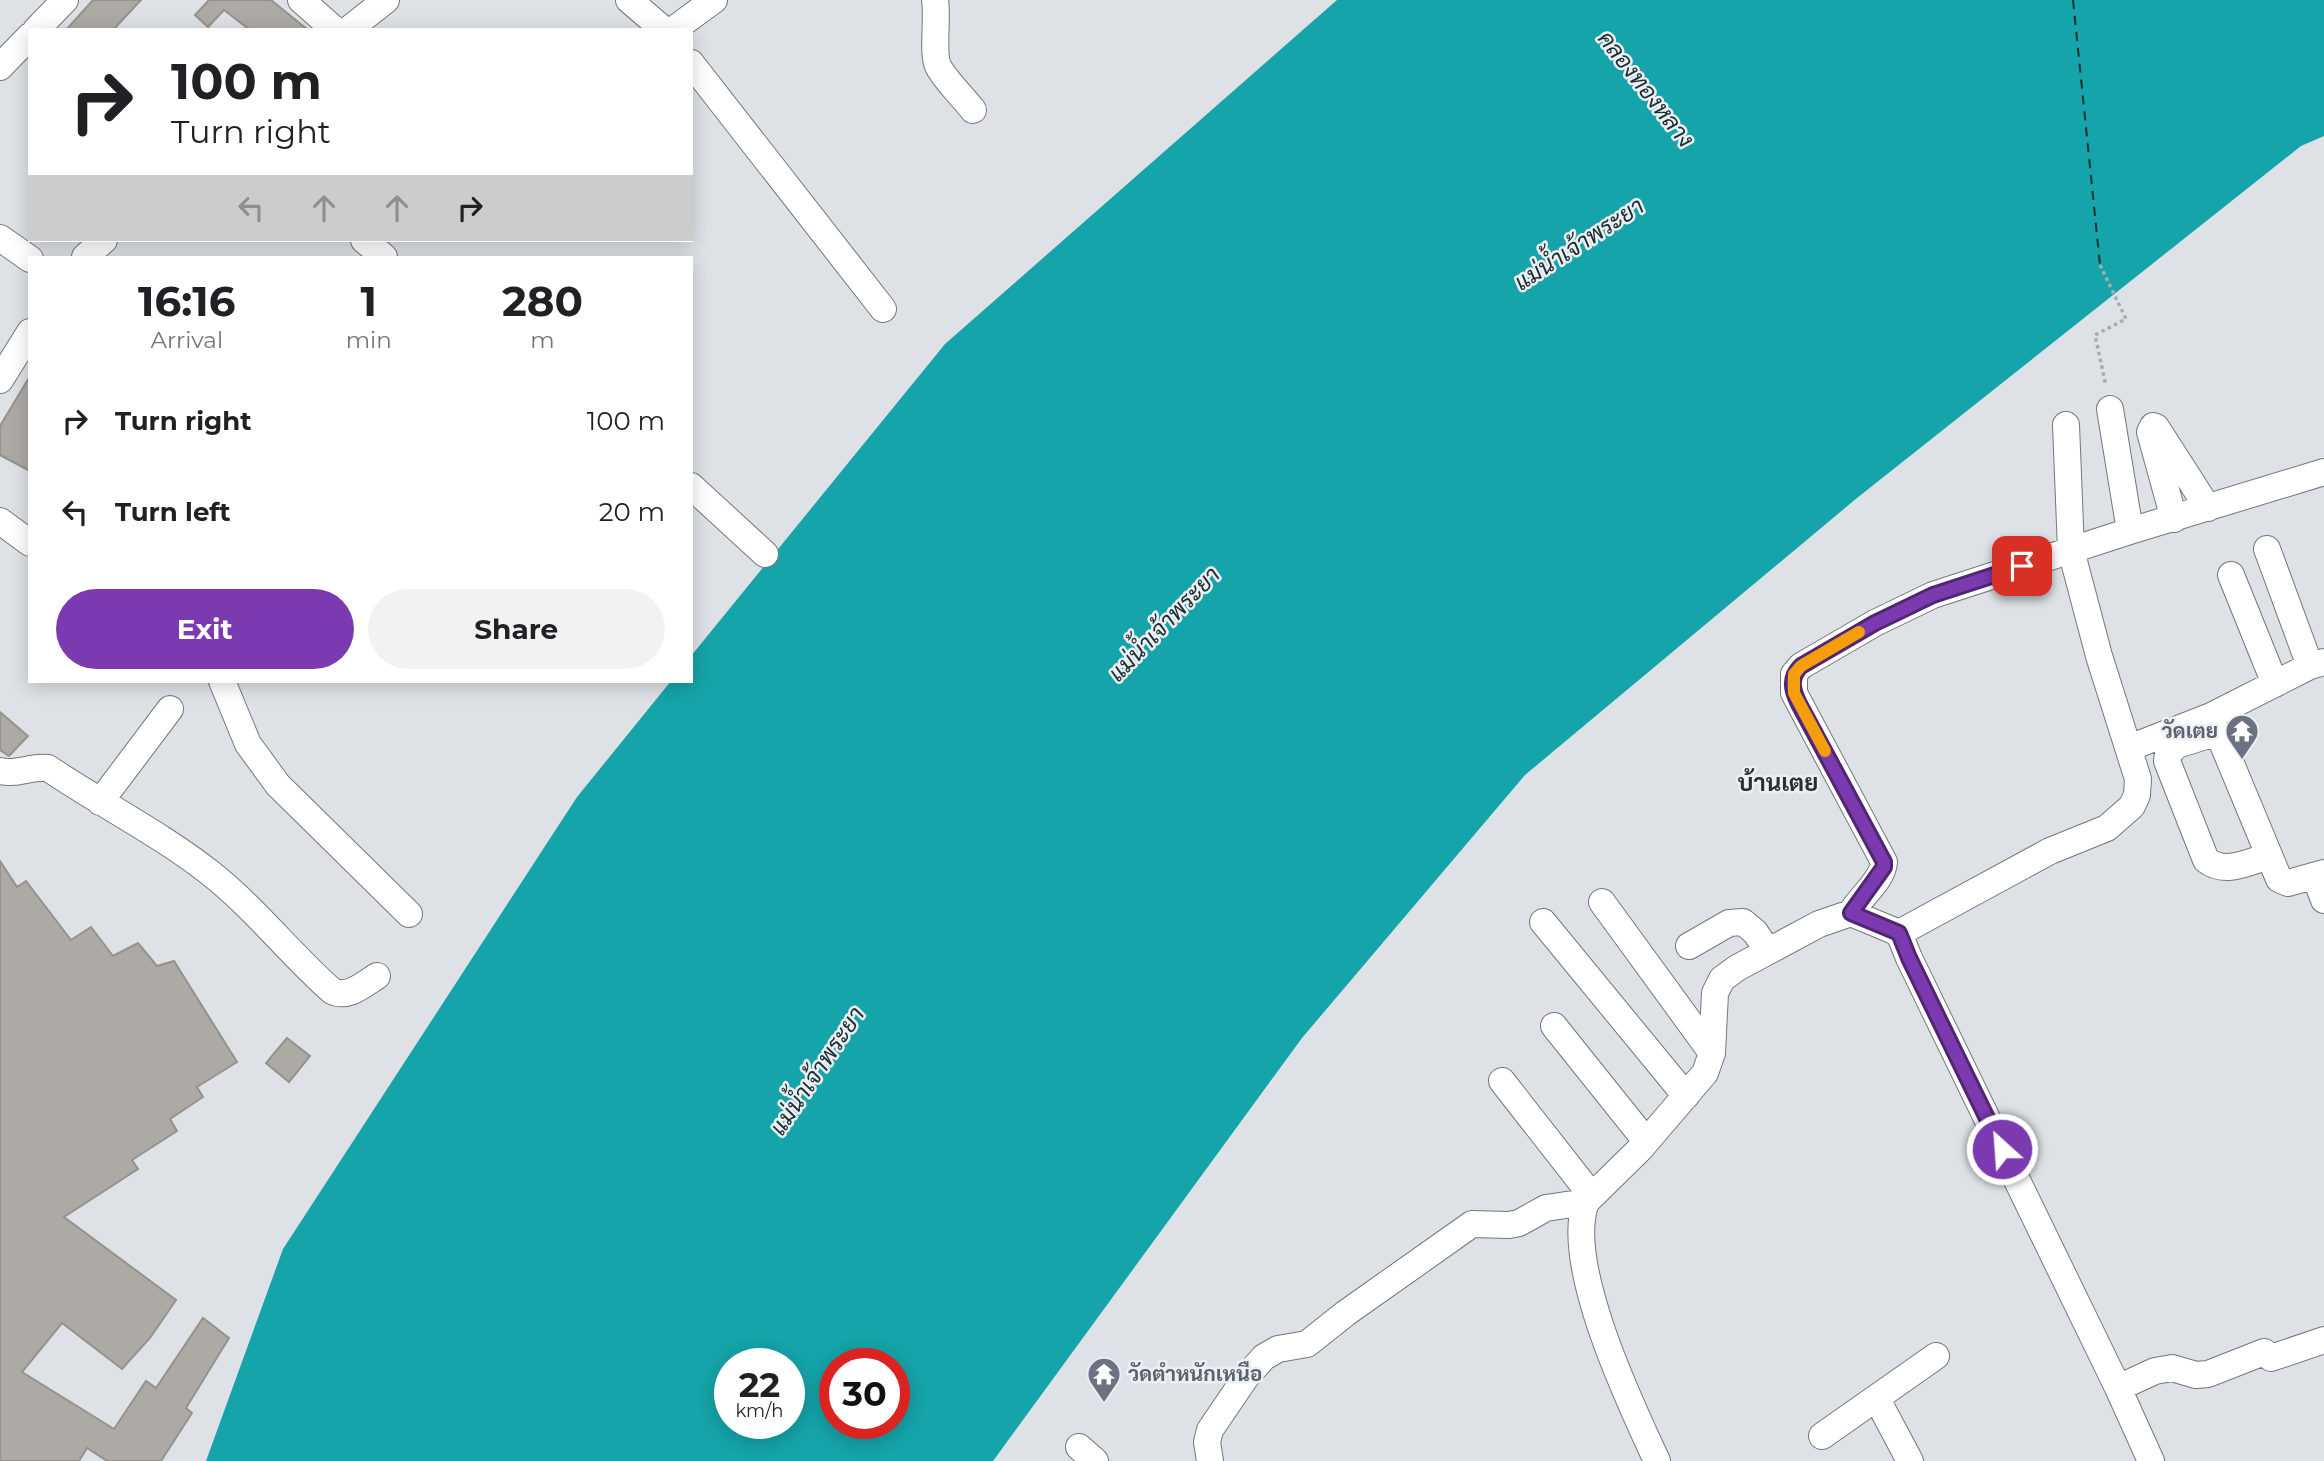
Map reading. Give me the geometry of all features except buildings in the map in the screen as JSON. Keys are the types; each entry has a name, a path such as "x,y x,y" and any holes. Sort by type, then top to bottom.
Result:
{"street":[{"path":"38,28 65,0"},
{"path":"301,0 333,28"},
{"path":"351,28 386,0"},
{"path":"629,0 662,28"},
{"path":"676,28 714,0"},
{"path":"935,0 936,56 939,67 973,110"},
{"path":"0,67 28,38"},
{"path":"693,66 883,309"},
{"path":"0,238 28,258"},
{"path":"86,256 102,242"},
{"path":"366,242 383,256"},
{"path":"0,380 28,335"},
{"path":"2110,409 2130,531"},
{"path":"1899,933 2050,851 2107,828 2132,806 2137,795 2138,779 2092,635 2071,550 2066,425"},
{"path":"2174,519 2150,432 2153,426 2208,508"},
{"path":"1657,1461 1611,1356 1586,1272 1581,1229 1582,1212 1589,1199 1646,1141 1705,1073 1712,1053 1715,993 1722,979 1819,924 1851,913 1884,867 1884,862 1794,693 1794,674 1801,666 1833,646 1933,595 2324,472"},
{"path":"693,488 765,554"},
{"path":"0,521 28,542"},
{"path":"2267,549 2317,664 2275,684 2177,745 2168,754 2167,761 2206,860 2214,867 2224,869 2269,856"},
{"path":"2231,575 2275,684"},
{"path":"223,683 248,744 278,785 409,914"},
{"path":"100,802 170,709"},
{"path":"2129,748 2214,724"},
{"path":"2214,724 2279,879 2285,882 2321,883"},
{"path":"0,771 8,773 38,767 48,768 162,840 210,873 268,926 332,991 338,994 351,992 377,976"},
{"path":"1602,902 1712,1053"},
{"path":"1851,913 1899,933 2151,1461"},
{"path":"1544,922 1686,1096"},
{"path":"1689,946 1729,923 1743,922 1755,932 1768,951"},
{"path":"1555,1026 1646,1141"},
{"path":"1502,1081 1589,1199"},
{"path":"1210,1461 1207,1442 1210,1430 1246,1377 1264,1357 1278,1349 1307,1344 1346,1313 1472,1224 1519,1223 1546,1208 1589,1199"},
{"path":"2118,1388 2155,1371 2172,1368 2196,1375 2208,1374 2324,1339"},
{"path":"1822,1436 1936,1356"},
{"path":"1877,1399 1910,1461"}],"path":[{"path":"2100,265 2126,319 2095,335 2110,409"}],"water":[{"path":"1337,0 2324,0 2324,136 2301,146 1857,498 1525,775 1302,1038 993,1461 206,1461 283,1249 577,797 669,683 693,683 693,654 945,344"}],"ferry route":[{"path":"2073,0 2100,265"}],"slow traffic":[{"path":"1825,751 1794,693 1794,674 1801,666 1859,632"}],"place":[{"name":"วัดเตย","path":"2242,761"},
{"name":"วัดตำหนักเหนือ","path":"1104,1404"}],"district":[{"name":"บ้านเตย","path":"1778,783"}],"route":[{"path":"2002,1149 1899,933 1851,913 1884,867 1884,862 1799,704 1792,683 1794,674 1801,666 1875,623 1933,595 2022,566"}],"water label":[{"name":"คลองทองหลาง","path":"1646,89"},
{"name":"แม่น้ำเจ้าพระยา","path":"1579,244"},
{"name":"แม่น้ำเจ้าพระยา","path":"1164,624"},
{"name":"แม่น้ำเจ้าพระยา","path":"817,1071"}]}
